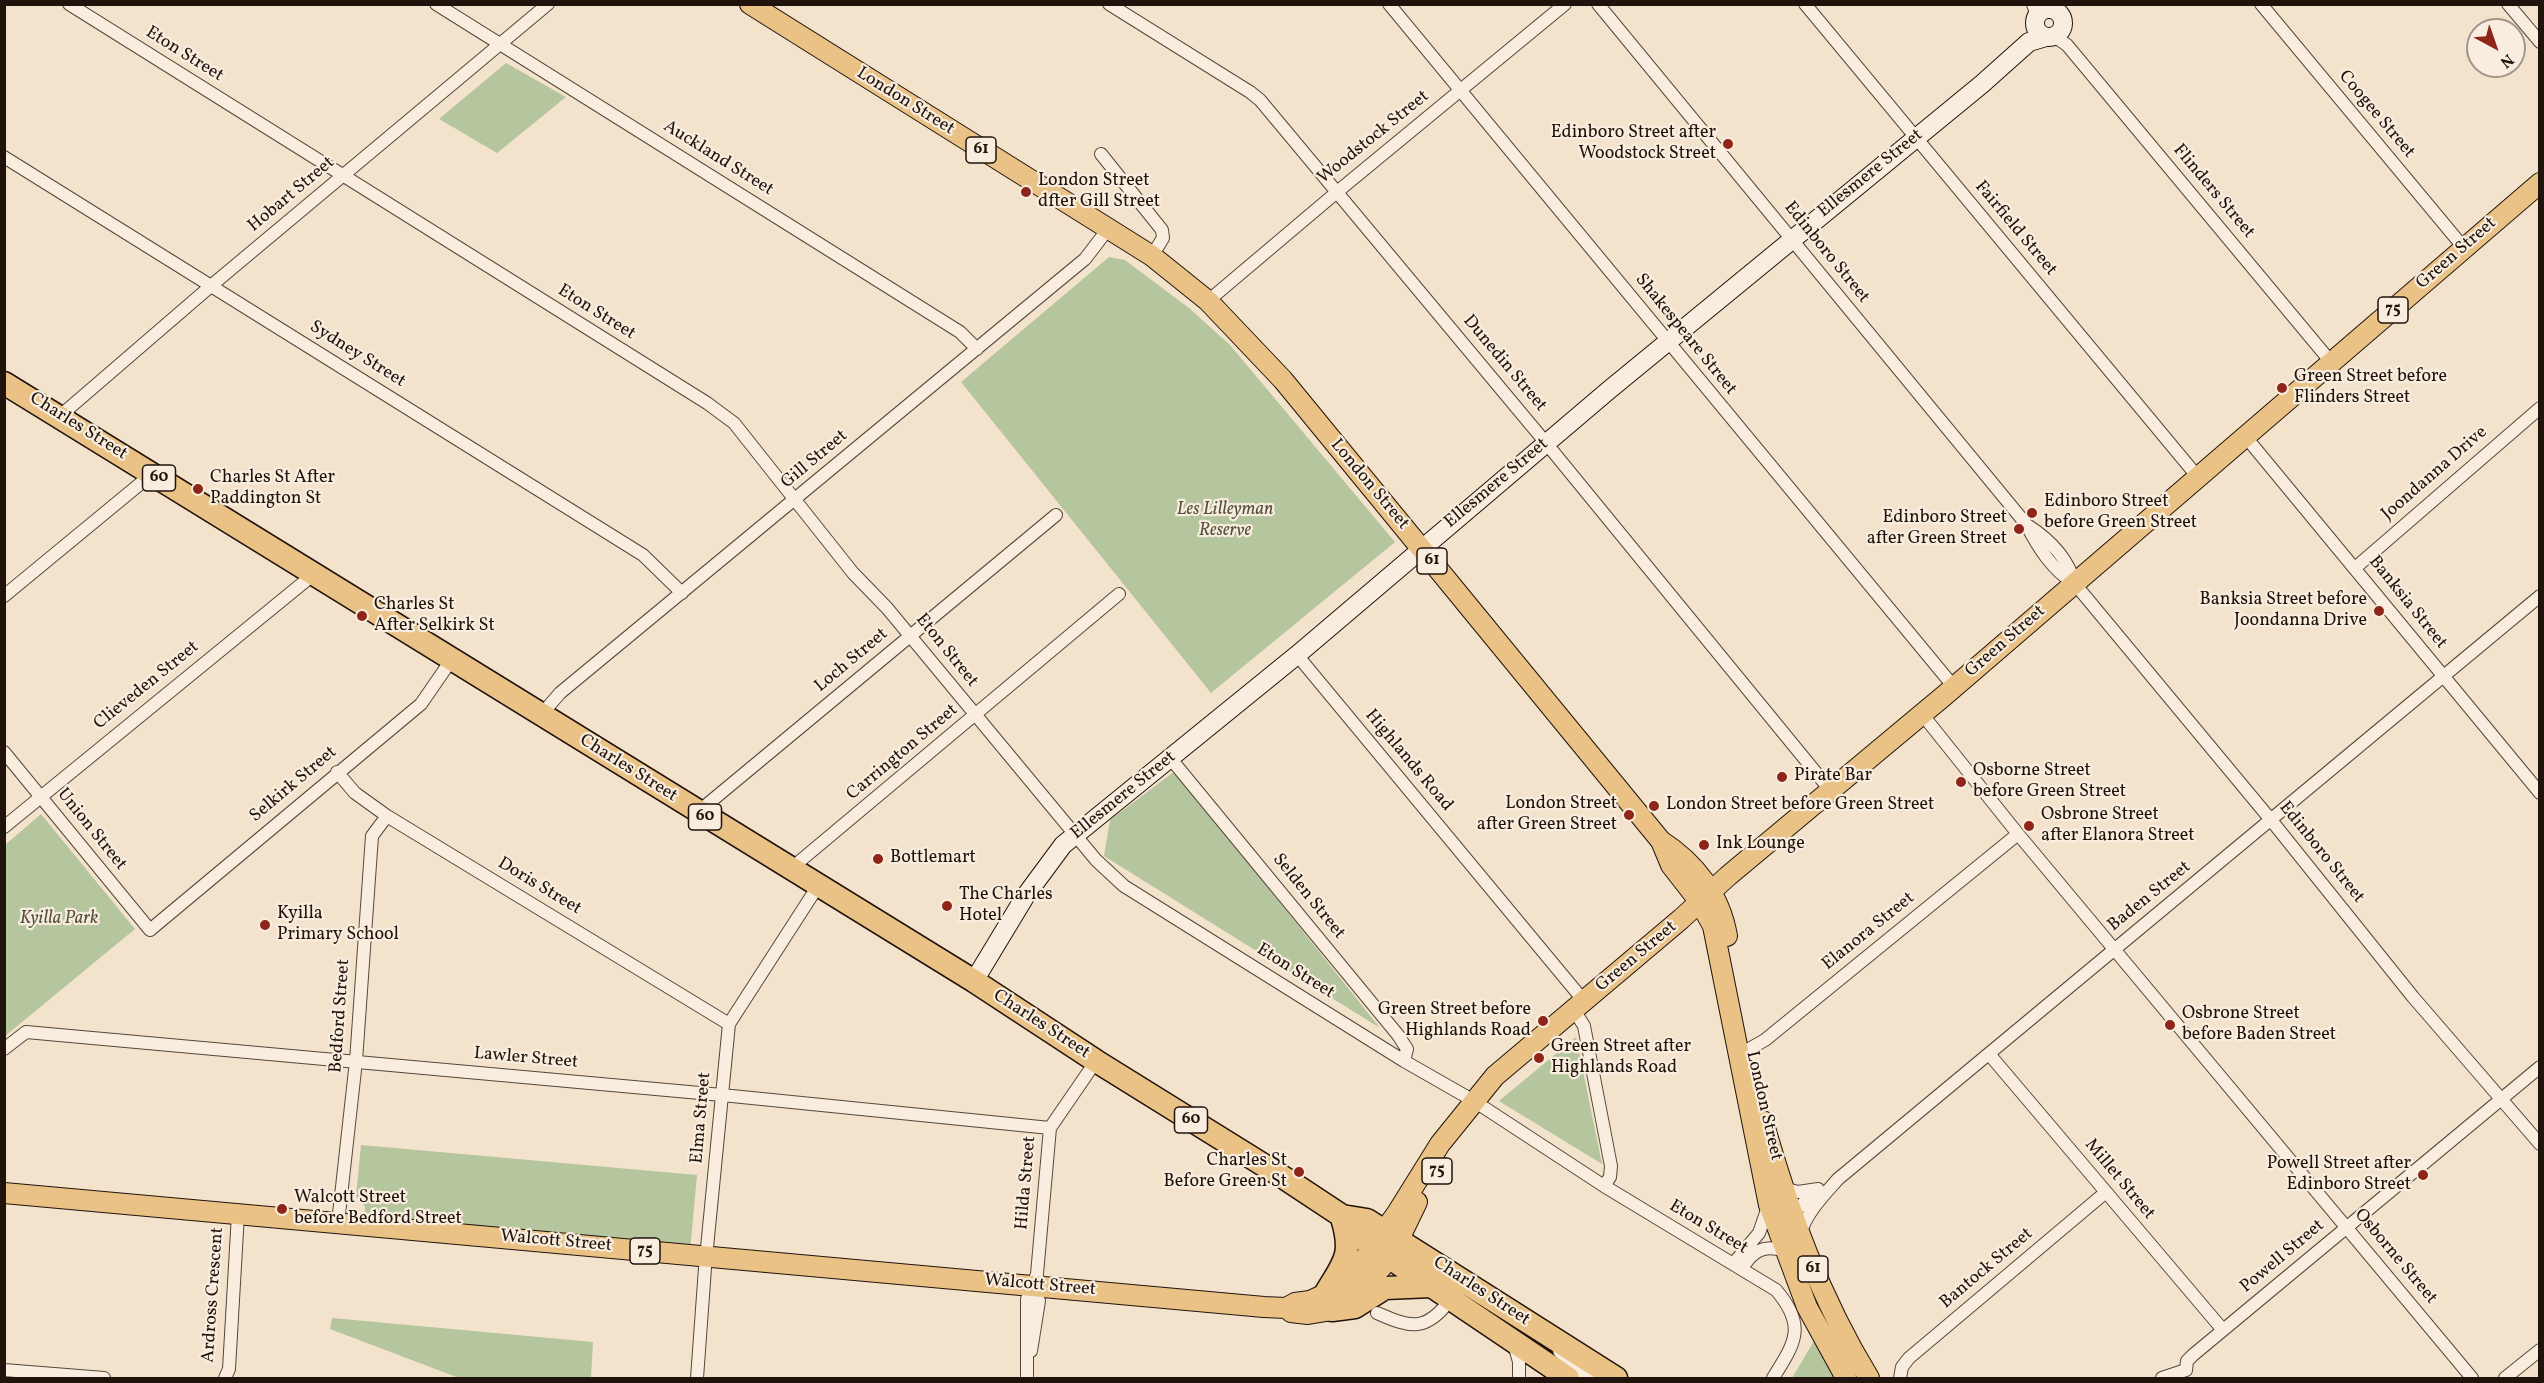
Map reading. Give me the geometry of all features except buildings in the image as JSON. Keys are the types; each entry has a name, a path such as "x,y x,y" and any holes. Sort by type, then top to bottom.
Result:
{"highway":[{"name":"Charles Street","path":"4,383 974,981 1342,1216 1357,1235 1387,1244 1543,1333 1616,1378"},
{"path":"1342,1216 1348,1249 1328,1303 1355,1307 1385,1288 1432,1286"},
{"name":"Charles Street","path":"1387,1244 1432,1286 1516,1352 1564,1377"}],"main road":[{"name":"London Street","path":"750,4 1152,256 1208,301 1283,380 1661,841 1682,854 1726,930 1769,1205 1807,1306 1846,1378"},
{"name":"Green Street","path":"1387,1244 1407,1218 1451,1149 1474,1101 1495,1076 2075,584 2197,476 2540,183"},
{"name":"London Street","path":"1744,1049 1763,1121 1800,1237 1845,1338 1869,1378"},
{"name":"Walcott Street","path":"4,1193 1286,1308 1294,1314 1308,1314 1328,1303 1358,1293 1387,1244"}],"street":[{"name":"Eton Street","path":"69,4 707,403 734,423 853,573 910,636 1096,860 1124,886 1404,1061 1474,1101 1604,1186 1776,1290 1789,1305 1796,1332 1794,1344 1773,1378"},
{"name":"Auckland Street","path":"436,4 960,332 977,349"},
{"name":"Hobart Street","path":"60,416 212,285 548,4"},
{"name":"Dunedin Street","path":"1109,4 1260,100 1832,791"},
{"name":"Shakespeare Street","path":"1389,4 1954,687"},
{"name":"Woodstock Street","path":"1208,301 1336,192 1565,4"},
{"name":"Edinboro Street","path":"1598,4 2026,524 2043,535 2070,567 2075,584 2271,820 2413,997 2540,1144"},
{"name":"Fairfield Street","path":"1805,4 2197,476"},
{"name":"Coogee Street","path":"2261,4 2464,248"},
{"path":"2508,4 2540,42"},
{"name":"Ellesmere Street","path":"974,981 1032,886 1055,854 1075,835 1296,655 1668,341 1916,137 2051,21"},
{"name":"Flinders Street","path":"2051,21 2331,362"},
{"path":"1101,154 1162,230 1163,238 1152,256"},
{"name":"Sydney Street","path":"4,157 643,555 682,593"},
{"name":"Gill Street","path":"541,715 560,693 1085,259 1108,229"},
{"name":"Joondanna Drive","path":"2355,568 2540,408"},
{"name":"Banksia Street","path":"2245,436 2444,676 2501,749 2540,793"},
{"path":"4,596 152,474"},
{"name":"Loch Street","path":"698,812 1056,515"},
{"name":"Clieveden Street","path":"4,827 314,574"},
{"name":"Carrington Street","path":"793,871 800,861 1119,594"},
{"name":"Baden Street","path":"1800,1237 1803,1224 1817,1203 1838,1179 2540,596"},
{"name":"Highlands Road","path":"1296,655 1579,1006 1611,1166 1610,1177 1604,1186"},
{"name":"Selkirk Street","path":"150,930 421,704 452,659"},
{"name":"Osborne Street","path":"1922,714 2018,834 2472,1378"},
{"name":"Union Street","path":"4,752 150,930"},
{"name":"Selden Street","path":"1171,759 1398,1035 1407,1049 1404,1061"},
{"name":"Doris Street","path":"337,772 355,793 387,816 729,1024"},
{"name":"Bedford Street","path":"338,1223 356,1061 372,836 387,816"},
{"name":"Elanora Street","path":"1744,1049 1765,1040 2018,834"},
{"name":"Elma Street","path":"697,1378 706,1257 729,1024 818,886"},
{"name":"Lawler Street","path":"4,1049 26,1032 722,1095 1050,1128"},
{"name":"Millet Street","path":"1989,1053 2223,1330"},
{"name":"Hilda Street","path":"1027,1378 1028,1357 1033,1345 1039,1301 1032,1285 1037,1274 1050,1128 1096,1061"},
{"name":"Powell Street","path":"2162,1378 2187,1374 2187,1361 2193,1355 2540,1067"},
{"name":"Baden Street","path":"1792,1215 1816,1190 1838,1179"},
{"name":"Baden Street","path":"1783,1188 1798,1192 1816,1190"},
{"name":"Bantock Street","path":"1900,1378 1902,1367 1909,1358 2106,1192"},
{"path":"1738,1266 1759,1233 1769,1205"},
{"name":"Ardross Crescent","path":"225,1378 229,1369 238,1214"},
{"path":"1738,1266 1759,1250 1771,1247 1786,1255 1788,1225 1792,1215"},
{"path":"1377,1313 1399,1323 1419,1325 1433,1320 1450,1300"},
{"path":"1543,1333 1574,1361 1586,1378"},
{"path":"2505,1378 2540,1350"},
{"path":"1516,1352 1519,1378"},
{"path":"4,1370 37,1376 104,1378"}],"green space":[{"path":"506,63 566,97 497,153 439,119"},
{"name":"Les Lilleyman Reserve","path":"1109,257 1125,260 1189,308 1230,345 1395,542 1211,693 961,382"},
{"path":"1175,771 1380,1028 1104,856 1110,820"},
{"name":"Kyilla Park","path":"41,814 135,929 5,1036 5,845"},
{"path":"1576,1037 1602,1164 1499,1101"},
{"path":"361,1145 697,1175 690,1252 364,1223 365,1207 356,1196"},
{"path":"332,1318 593,1342 591,1378 459,1378 330,1329"},
{"path":"1814,1341 1839,1378 1792,1378"}],"place":[{"name":"Edinboro Street after Woodstock Street","path":"1728,144"},
{"name":"London Street dfter Gill Street","path":"1026,192"},
{"name":"Green Street before Flinders Street","path":"2282,388"},
{"name":"Charles St After Paddington St","path":"198,489"},
{"name":"Edinboro Street before Green Street","path":"2032,513"},
{"name":"Edinboro Street after Green Street","path":"2019,529"},
{"name":"Banksia Street before Joondanna Drive","path":"2379,611"},
{"name":"Charles St After Selkirk St","path":"362,616"},
{"name":"Pirate Bar","path":"1782,777"},
{"name":"Osborne Street before Green Street","path":"1961,782"},
{"name":"London Street before Green Street","path":"1654,806"},
{"name":"London Street after Green Street","path":"1629,815"},
{"name":"Osbrone Street after Elanora Street","path":"2029,826"},
{"name":"Ink Lounge","path":"1704,845"},
{"name":"Bottlemart","path":"878,859"},
{"name":"The Charles Hotel","path":"947,906"},
{"name":"Kyilla Primary School","path":"265,925"},
{"name":"Green Street before Highlands Road","path":"1543,1021"},
{"name":"Osbrone Street before Baden Street","path":"2170,1025"},
{"name":"Green Street after Highlands Road","path":"1539,1058"},
{"name":"Charles St Before Green St","path":"1299,1172"},
{"name":"Powell Street after Edinboro Street","path":"2423,1175"},
{"name":"Walcott Street before Bedford Street","path":"282,1209"}]}
